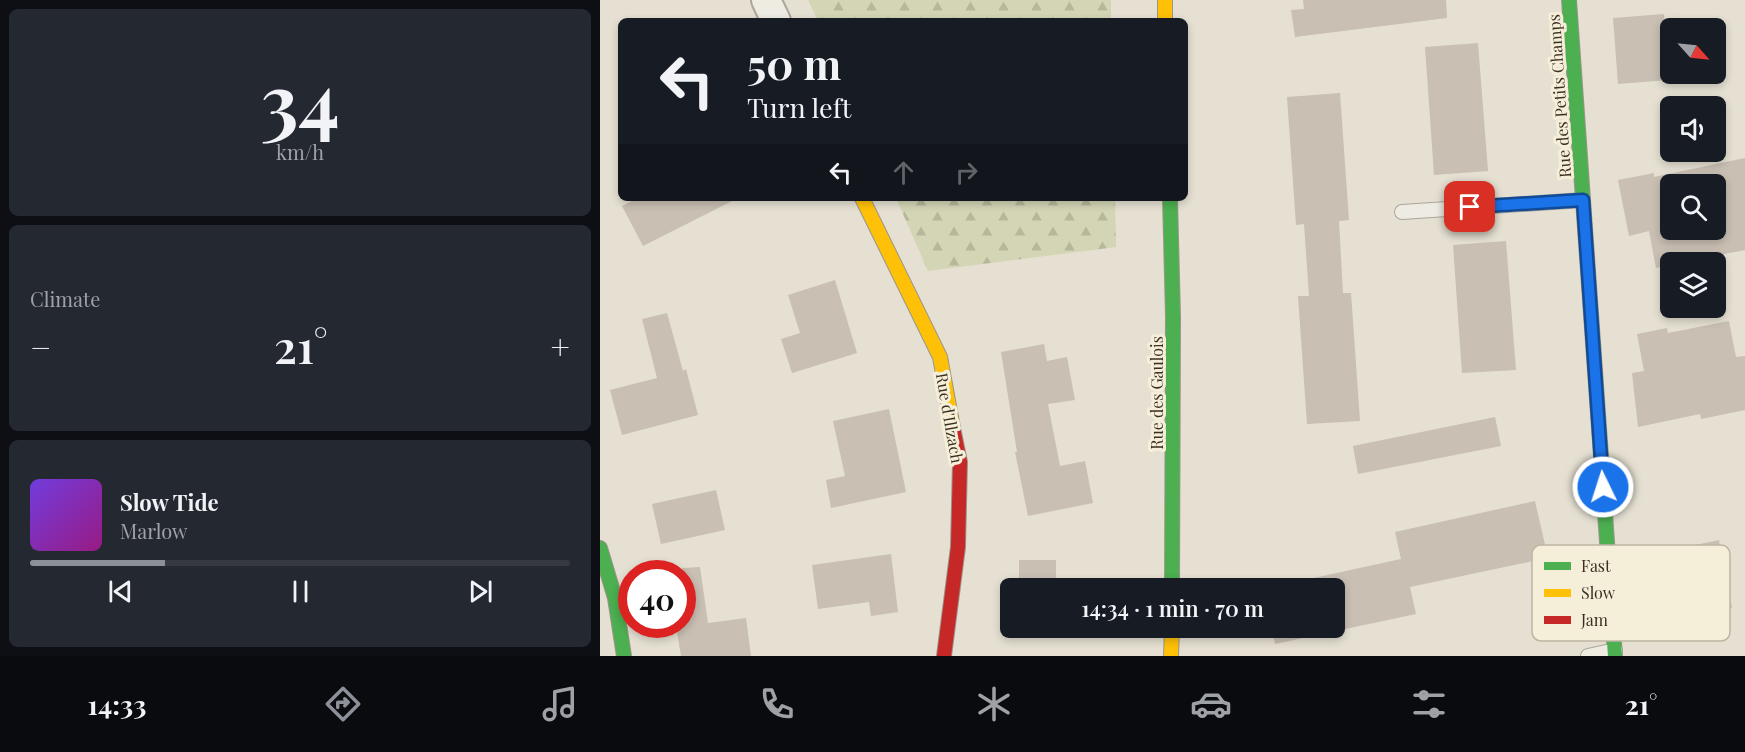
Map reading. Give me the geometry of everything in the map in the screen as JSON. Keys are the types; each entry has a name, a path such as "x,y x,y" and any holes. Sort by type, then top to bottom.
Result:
{"street":[{"path":"766,0 775,18"},
{"path":"1165,0 1165,18"},
{"name":"Rue des Petits Champs","path":"1569,0 1607,545"},
{"name":"Rue d'Illzach","path":"863,201 940,357 960,462 958,547 944,656"},
{"name":"Rue des Gaulois","path":"1170,201 1173,317 1172,578"},
{"path":"600,548 615,598 624,656"},
{"path":"1171,656 1172,638"}],"lane":[{"path":"1402,212 1583,200"},
{"path":"1588,656 1615,653"}],"green space":[{"path":"808,0 1111,0 1111,18 817,18"},
{"path":"897,201 1115,201 1116,247 928,271"}],"building":[{"path":"1303,0 1446,0 1447,18 1295,37 1291,10 1304,9"},
{"path":"1664,14 1664,18 1660,18 1660,81 1618,84 1613,18"},
{"path":"1478,43 1488,171 1434,175 1425,47"},
{"path":"1340,93 1349,220 1339,221 1343,293 1351,293 1360,421 1307,424 1298,296 1309,296 1304,224 1296,225 1287,97"},
{"path":"1745,158 1745,250 1726,254 1660,252 1660,267 1656,268 1649,231 1629,236 1618,180 1654,173 1654,177 1660,176 1660,240 1726,240 1726,174 1668,174"},
{"path":"632,201 732,201 643,246 622,206"},
{"path":"1506,241 1516,370 1462,373 1453,245"},
{"path":"835,280 857,353 792,373 781,339 800,333 788,295"},
{"path":"667,313 683,371 686,369 698,415 622,435 610,390 657,378 642,319"},
{"path":"1729,321 1736,357 1745,356 1745,410 1701,419 1700,414 1638,427 1632,373 1644,371 1637,334 1667,328 1668,333"},
{"path":"1044,344 1047,361 1067,357 1075,400 1048,404 1060,466 1085,461 1093,503 1028,516 1015,452 1017,452 1001,352"},
{"path":"889,409 906,492 831,508 826,480 845,476 833,421"},
{"path":"1495,417 1501,446 1358,474 1353,446"},
{"path":"716,490 725,530 661,544 652,504"},
{"path":"1535,501 1545,545 1532,545 1532,561 1410,587 1416,614 1345,629 1345,578 1314,578 1401,559 1395,532"},
{"path":"1719,540 1720,545 1695,545"},
{"path":"891,554 898,612 871,616 869,602 818,609 812,565"},
{"path":"1019,560 1056,560 1056,578 1019,578"},
{"path":"696,567 700,567 708,623 746,618 751,656 681,656 678,638 696,638"},
{"path":"1274,638 1303,638 1275,644"}],"traffic: fast":[{"path":"1569,0 1607,545"},
{"path":"1170,201 1173,317 1172,578"},
{"path":"600,548 615,598 624,656"},
{"path":"1614,641 1615,656"}],"traffic: slow":[{"path":"1165,0 1165,18"},
{"path":"863,201 940,357 953,428"},
{"path":"1171,656 1172,638"}],"traffic: jam":[{"path":"944,656 958,547 960,462 953,428"}],"route":[{"path":"1470,207 1583,200 1603,487"}]}
